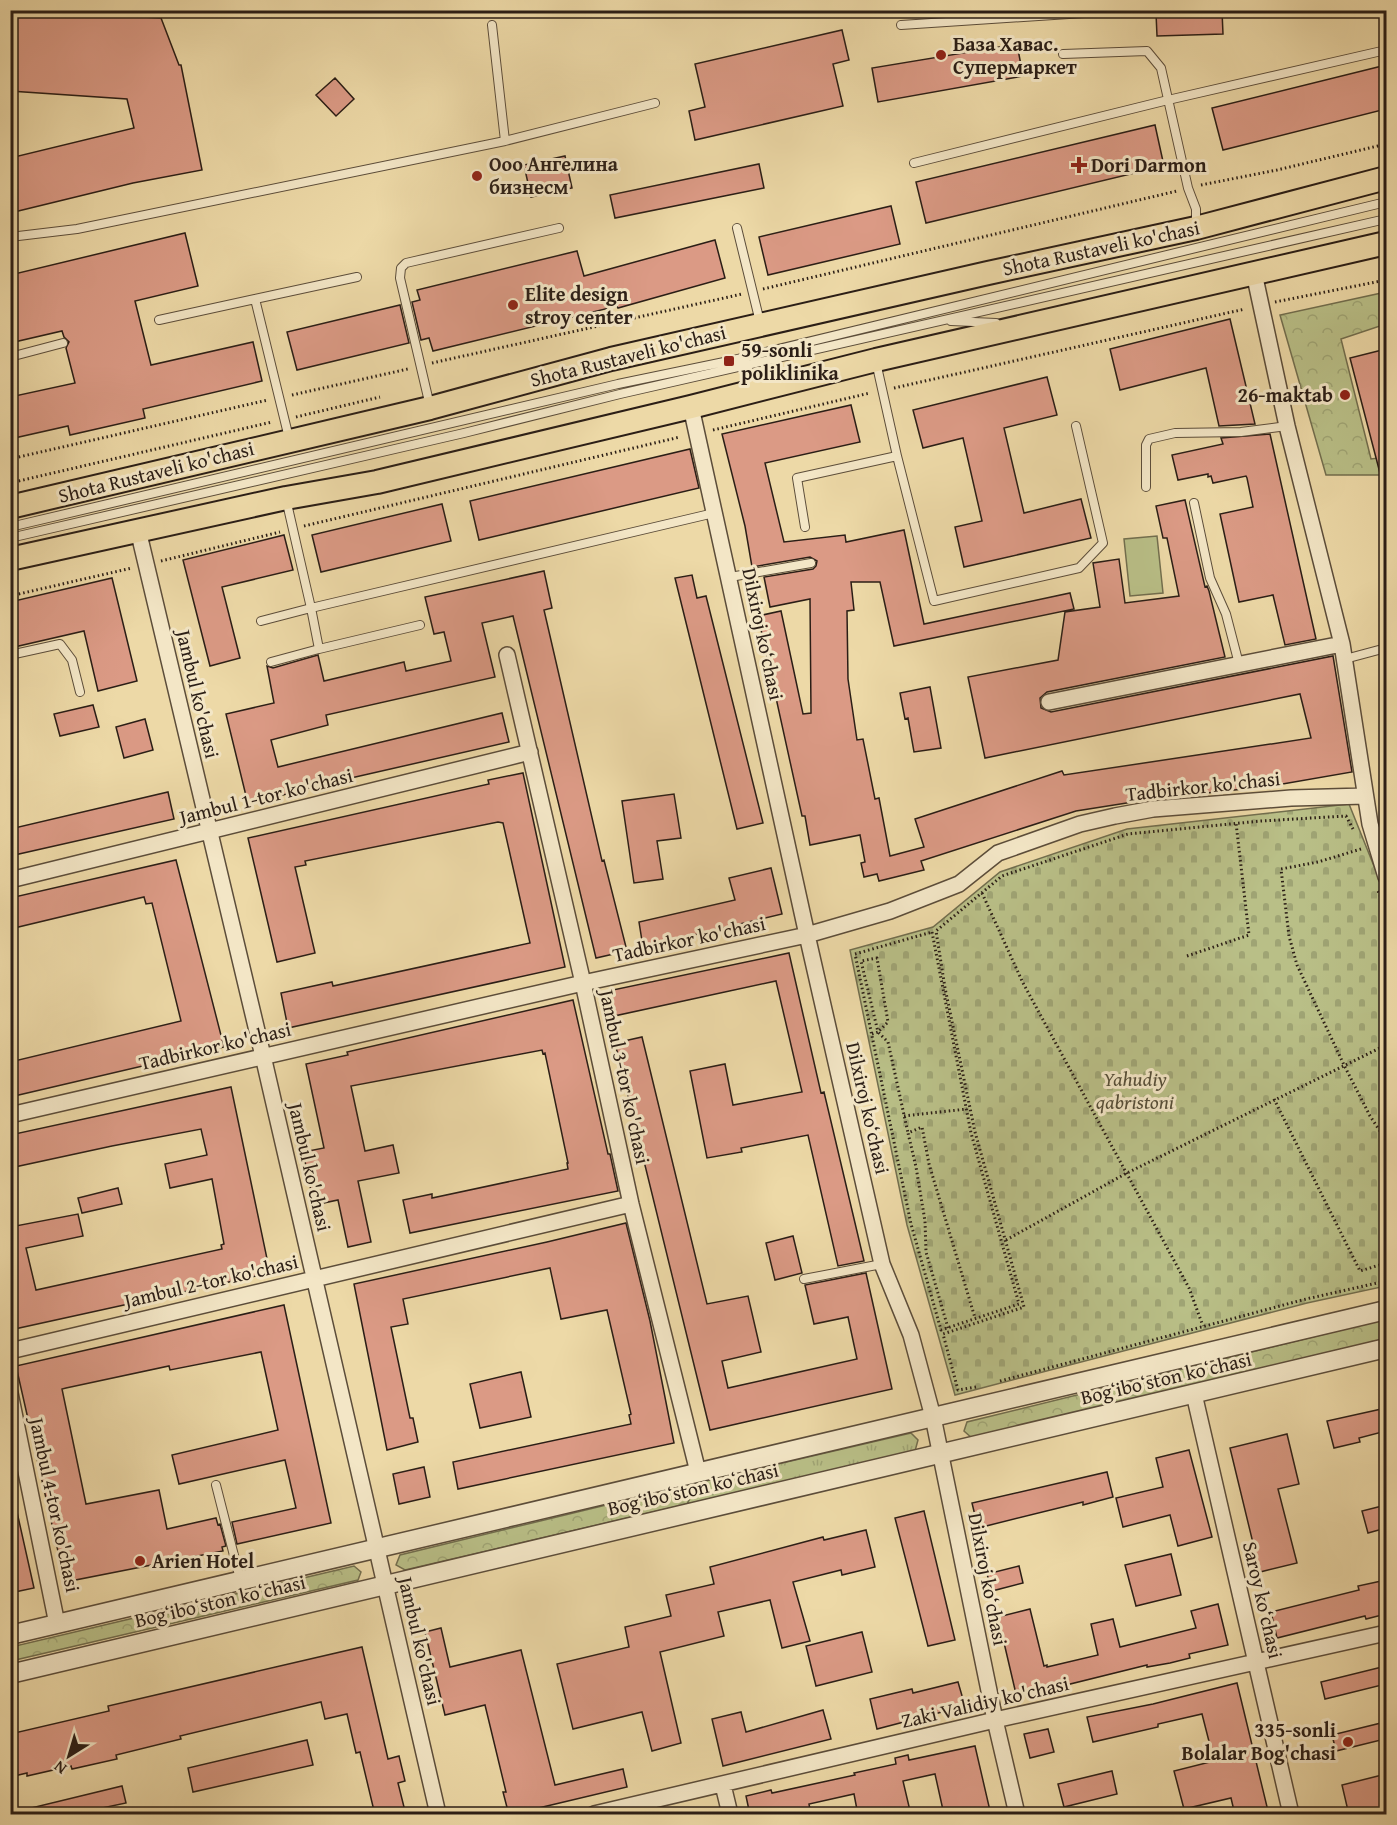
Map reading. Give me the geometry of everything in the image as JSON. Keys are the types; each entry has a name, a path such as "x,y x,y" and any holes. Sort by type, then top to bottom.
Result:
{"main road":[{"name":"Shota Rustaveli ko'chasi","path":"10,507 430,408 611,359 1196,228 1386,178"},
{"path":"10,560 286,498 376,482 691,407 876,360 1386,243"}],"street":[{"path":"1254,273 1287,426 1344,651 1370,824 1386,877"},
{"name":"Dilxiroj ko‘chasi","path":"691,407 882,1264 911,1335 933,1417 994,1720 1017,1815"},
{"name":"Jambul ko'chasi","path":"138,530 263,1056 438,1815"},
{"path":"1049,702 1239,664 1344,651"},
{"name":"Jambul 3-tor ko'chasi","path":"507,655 583,983 631,1204 698,1472"},
{"name":"Jambul 1-tor ko'chasi","path":"10,880 530,752"},
{"name":"Tadbirkor ko'chasi","path":"10,1115 583,983 807,935 890,911 959,885 998,853 1080,824 1153,809 1291,798 1365,796"},
{"name":"Jambul 2-tor ko'chasi","path":"10,1351 631,1204"},
{"name":"Bogʻiboʻston koʻchasi","path":"10,1635 1386,1310"},
{"name":"Bogʻiboʻston koʻchasi","path":"10,1674 1386,1348"},
{"name":"Jambul 4-tor ko'chasi","path":"10,1394 57,1624"},
{"name":"Saroy ko‘chasi","path":"1194,1394 1291,1815"},
{"name":"Zaki Validiy ko'chasi","path":"594,1815 994,1720 1386,1633"},
{"path":"723,1785 730,1815"}],"lane":[{"path":"901,25 1130,10"},
{"path":"492,26 505,141"},
{"path":"914,163 1168,100 1386,50"},
{"path":"1063,54 1146,51 1161,68 1188,188 1196,209 1196,228"},
{"path":"10,237 77,229 505,141 655,103"},
{"path":"10,527 618,384 740,358 1386,202"},
{"path":"10,537 940,320 1386,219"},
{"path":"430,408 400,278 401,268 406,263 559,228"},
{"path":"737,228 760,324"},
{"path":"159,320 357,277"},
{"path":"255,299 289,440"},
{"path":"940,320 1027,325"},
{"path":"10,357 63,343"},
{"path":"876,360 897,456 934,601 1079,568 1103,543 1076,426"},
{"path":"1146,487 1146,445 1149,439 1175,434 1241,432 1287,426"},
{"path":"805,527 797,478 897,456"},
{"path":"286,498 319,649"},
{"path":"1194,503 1210,578 1226,614 1239,664"},
{"path":"261,621 714,513"},
{"path":"730,577 811,562"},
{"path":"271,662 420,625"},
{"path":"10,655 60,644 72,660 80,693"},
{"path":"1344,651 1386,648"},
{"path":"804,1279 882,1264"},
{"path":"216,1485 240,1581"}],"path":[{"path":"10,459 753,292 1188,188 1386,144"},
{"path":"10,596 883,390 1261,305 1386,280"},
{"path":"979,1386 958,1390 943,1334 1024,1307 975,1132 945,988 936,931 1002,876 1128,834 1236,823 1346,816 1354,832"},
{"path":"1186,956 1249,935 1236,823"},
{"path":"1359,840 1364,848 1318,862 1281,869 1289,936 1297,965 1344,1065 1370,1116 1386,1140"},
{"path":"1378,890 1386,908"},
{"path":"982,893 1023,983 1189,1288 1203,1326"},
{"path":"932,932 971,1133 1019,1304 941,1330 911,1224 872,1034 855,954 932,932"},
{"path":"872,1034 878,1032 888,1022 877,958 861,961 878,1032 888,1042 916,1167 925,1221 926,1252 948,1328"},
{"path":"1006,1240 1125,1174 1386,1045"},
{"path":"1274,1099 1360,1271 1386,1263"},
{"path":"904,1116 966,1109"},
{"path":"908,1133 922,1127 929,1164 975,1318"},
{"path":"1000,1381 1306,1299 1386,1281"}],"green space":[{"path":"1386,292 1386,324 1341,339 1371,459 1386,457 1386,475 1326,475 1280,315"},
{"path":"1157,536 1163,593 1130,596 1124,539"},
{"name":"Yahudiy qabristoni","path":"1349,804 1386,896 1386,1286 1307,1303 955,1395 907,1225 850,950 933,927 1000,872 1127,829"},
{"path":"1386,1319 1386,1340 973,1439 964,1431 967,1422"},
{"path":"911,1433 918,1440 915,1451 687,1504 697,1483"},
{"path":"697,1483 687,1504 405,1570 396,1565 400,1555"},
{"path":"354,1566 361,1572 358,1580 11,1661 11,1647"}],"building":[{"path":"10,10 161,18 179,65 181,65 202,170 133,183 10,213 10,158 134,128 127,99 10,91"},
{"path":"1222,11 1223,34 1157,36 1156,13"},
{"path":"842,30 849,60 833,64 843,106 695,140 689,111 705,107 695,64"},
{"path":"1017,44 1023,76 878,102 872,68"},
{"path":"1386,65 1386,109 1223,150 1212,108"},
{"path":"335,78 354,99 336,116 316,95"},
{"path":"1155,125 1164,166 926,223 916,182"},
{"path":"565,156 572,188 531,197 524,165"},
{"path":"759,164 764,188 615,218 610,195"},
{"path":"891,206 900,244 768,275 759,237"},
{"path":"185,233 198,286 135,301 151,365 253,342 262,381 143,409 145,418 70,435 68,426 10,439 10,397 75,383 66,348 69,342 62,331 10,343 10,275"},
{"path":"715,240 725,278 618,308 617,306 433,351 429,338 421,340 412,302 420,300 417,290 577,251 584,276"},
{"path":"400,305 409,343 297,370 287,332"},
{"path":"1230,319 1255,424 1219,426 1206,368 1120,390 1110,349"},
{"path":"1386,349 1386,477 1381,477 1350,358"},
{"path":"1047,377 1057,415 1004,428 1024,513 1081,499 1091,538 964,567 955,527 982,521 963,438 923,448 913,410"},
{"path":"851,405 860,442 765,463 784,542 845,535 846,542 904,530 924,624 1070,593 1074,609 894,646 880,582 851,582 854,610 847,611 848,679 857,740 863,739 875,799 879,798 890,856 924,847 915,819 1062,771 1064,775 1311,738 1300,694 985,758 968,677 1058,660 1065,612 1100,607 1093,563 1119,559 1125,603 1179,596 1167,538 1163,538 1156,506 1185,500 1205,587 1207,586 1209,591 1225,657 1047,692 1040,698 1041,708 1051,712 1333,656 1352,772 1271,786 1152,799 1076,811 921,861 924,870 879,881 877,874 864,877 861,863 865,862 860,835 810,845 758,616 781,611 803,714 811,713 810,599 770,607 764,577 813,569 817,561 810,557 752,567 745,526 722,434"},
{"path":"1270,434 1316,639 1285,645 1273,595 1239,602 1220,514 1253,507 1246,476 1213,483 1208,474 1178,480 1172,455 1223,444 1221,438"},
{"path":"690,449 699,488 479,540 470,501"},
{"path":"442,504 451,541 321,572 312,535"},
{"path":"284,535 293,570 222,587 240,658 210,666 183,560"},
{"path":"544,571 552,608 544,610 602,861 604,860 627,951 596,958 513,616 482,623 495,677 326,715 328,725 271,740 278,767 502,713 509,742 248,804 226,714 274,703 267,666 273,668 318,655 324,681 404,662 406,671 451,661 444,632 434,634 425,597"},
{"path":"692,575 697,598 706,596 763,823 737,829 675,578"},
{"path":"112,578 137,681 98,691 84,631 10,648 10,602"},
{"path":"930,687 941,748 914,752 908,718 905,719 900,693"},
{"path":"93,705 99,727 60,736 54,714"},
{"path":"145,719 153,750 124,758 116,727"},
{"path":"523,773 565,967 288,1028 281,993 332,982 333,986 530,943 503,823 498,822 305,861 306,865 295,867 315,953 277,962 248,838 489,784 488,780"},
{"path":"168,792 174,819 10,856 10,829"},
{"path":"674,794 681,838 657,841 663,879 634,883 622,801"},
{"path":"176,860 224,1047 10,1097 10,1062 181,1021 152,903 146,904 144,897 10,929 10,898"},
{"path":"771,868 782,914 643,947 639,922 735,900 729,878"},
{"path":"789,953 821,1093 824,1092 864,1261 838,1266 808,1135 741,1148 742,1152 707,1158 690,1071 725,1064 733,1105 802,1092 776,981 614,1016 608,991"},
{"path":"573,1000 618,1191 410,1233 403,1200 432,1194 432,1198 568,1169 545,1053 543,1054 542,1050 351,1086 365,1151 393,1145 399,1173 358,1181 371,1242 348,1247 338,1200 314,1205 303,1152 324,1148 306,1064 348,1055 347,1052"},
{"path":"642,1037 707,1304 748,1296 761,1352 722,1361 728,1388 857,1359 848,1317 814,1324 805,1285 866,1273 892,1389 710,1430 615,1043"},
{"path":"231,1087 270,1273 10,1330 10,1227 78,1214 83,1236 26,1248 36,1290 222,1249 221,1245 224,1244 212,1179 170,1188 165,1164 207,1155 201,1129 10,1168 10,1135"},
{"path":"118,1188 122,1204 82,1213 78,1198"},
{"path":"626,1223 650,1321 674,1443 458,1489 453,1462 631,1424 629,1415 631,1414 607,1310 561,1319 550,1268 403,1299 408,1324 391,1327 410,1418 413,1418 418,1442 387,1450 354,1284"},
{"path":"793,1236 802,1273 775,1280 766,1243"},
{"path":"284,1305 331,1523 237,1544 232,1522 296,1508 285,1460 179,1484 172,1455 278,1430 261,1352 170,1370 169,1366 66,1388 62,1389 86,1504 159,1490 167,1529 216,1518 226,1546 222,1547 223,1551 65,1582 16,1366"},
{"path":"521,1372 531,1417 480,1428 470,1384"},
{"path":"1386,1408 1386,1431 1359,1438 1360,1442 1334,1448 1327,1421"},
{"path":"1287,1434 1299,1484 1278,1489 1297,1563 1260,1572 1230,1448"},
{"path":"1189,1450 1212,1537 1178,1546 1170,1515 1123,1527 1116,1498 1163,1487 1156,1458"},
{"path":"424,1467 430,1497 399,1504 393,1474"},
{"path":"1107,1472 1113,1497 1083,1505 1083,1502 978,1528 972,1503"},
{"path":"1386,1505 1386,1528 1368,1533 1362,1511"},
{"path":"924,1511 955,1640 928,1646 895,1518"},
{"path":"17,1512 34,1588 10,1593 10,1513"},
{"path":"866,1530 875,1567 842,1575 841,1570 793,1582 810,1641 782,1648 770,1600 718,1612 724,1636 660,1652 681,1743 652,1751 642,1712 573,1729 557,1664 629,1647 625,1627 671,1616 666,1595 714,1584 710,1567 823,1537 824,1540"},
{"path":"1171,1554 1181,1595 1136,1606 1125,1565"},
{"path":"1019,1566 1023,1583 992,1591 987,1574"},
{"path":"1386,1580 1386,1614 1366,1619 1365,1616 1277,1638 1271,1612 1359,1590 1358,1586"},
{"path":"1218,1604 1228,1645 1189,1654 1190,1658 1170,1663 1147,1667 1147,1665 1058,1687 1057,1684 1016,1694 998,1617 1030,1609 1044,1666 1047,1665 1047,1667 1098,1655 1091,1624 1113,1619 1120,1647 1196,1628 1191,1611"},
{"path":"441,1628 450,1667 521,1650 555,1785 623,1769 627,1787 509,1815 503,1792 506,1792 485,1705 445,1715 425,1632"},
{"path":"862,1632 872,1672 816,1686 806,1646"},
{"path":"362,1647 388,1759 399,1756 405,1781 398,1783 406,1815 375,1815 360,1752 356,1753 347,1714 325,1719 321,1702 180,1736 181,1739 116,1755 117,1759 72,1769 71,1766 27,1776 27,1773 10,1777 10,1734 109,1711 108,1706"},
{"path":"1386,1666 1386,1684 1325,1699 1321,1682"},
{"path":"958,1682 965,1706 877,1729 870,1699 912,1689 913,1693"},
{"path":"1237,1683 1269,1815 1235,1815 1231,1798 1184,1809 1174,1771 1214,1761 1202,1714 1093,1742 1087,1717 1153,1704"},
{"path":"823,1710 831,1739 723,1766 712,1719 741,1712 746,1732"},
{"path":"1381,1723 1385,1739 1336,1751 1332,1735"},
{"path":"1048,1729 1054,1752 1030,1758 1024,1734"},
{"path":"307,1740 313,1765 193,1792 188,1768"},
{"path":"975,1746 991,1815 954,1815 953,1808 943,1810 935,1774 903,1781 911,1815 858,1815 854,1794 809,1804 811,1815 750,1815 746,1796 771,1790 772,1793 855,1775 854,1773 896,1764 895,1758 908,1755 909,1760"},
{"path":"1112,1771 1117,1794 1064,1807 1058,1784"},
{"path":"1386,1774 1386,1815 1349,1815 1342,1785"},
{"path":"122,1786 126,1803 83,1812 84,1815 28,1815 27,1809"}],"place":[{"name":"База Хавас. Супермаркет","path":"941,55"},
{"name":"Dori Darmon","path":"1079,165"},
{"name":"Ооо Ангелина бизнесм","path":"477,176"},
{"name":"Elite design stroy center","path":"513,305"},
{"name":"59-sonli poliklinika","path":"729,361"},
{"name":"26-maktab","path":"1345,395"},
{"name":"Arien Hotel","path":"140,1561"},
{"name":"335-sonli Bolalar Bog'chasi","path":"1348,1742"}]}
